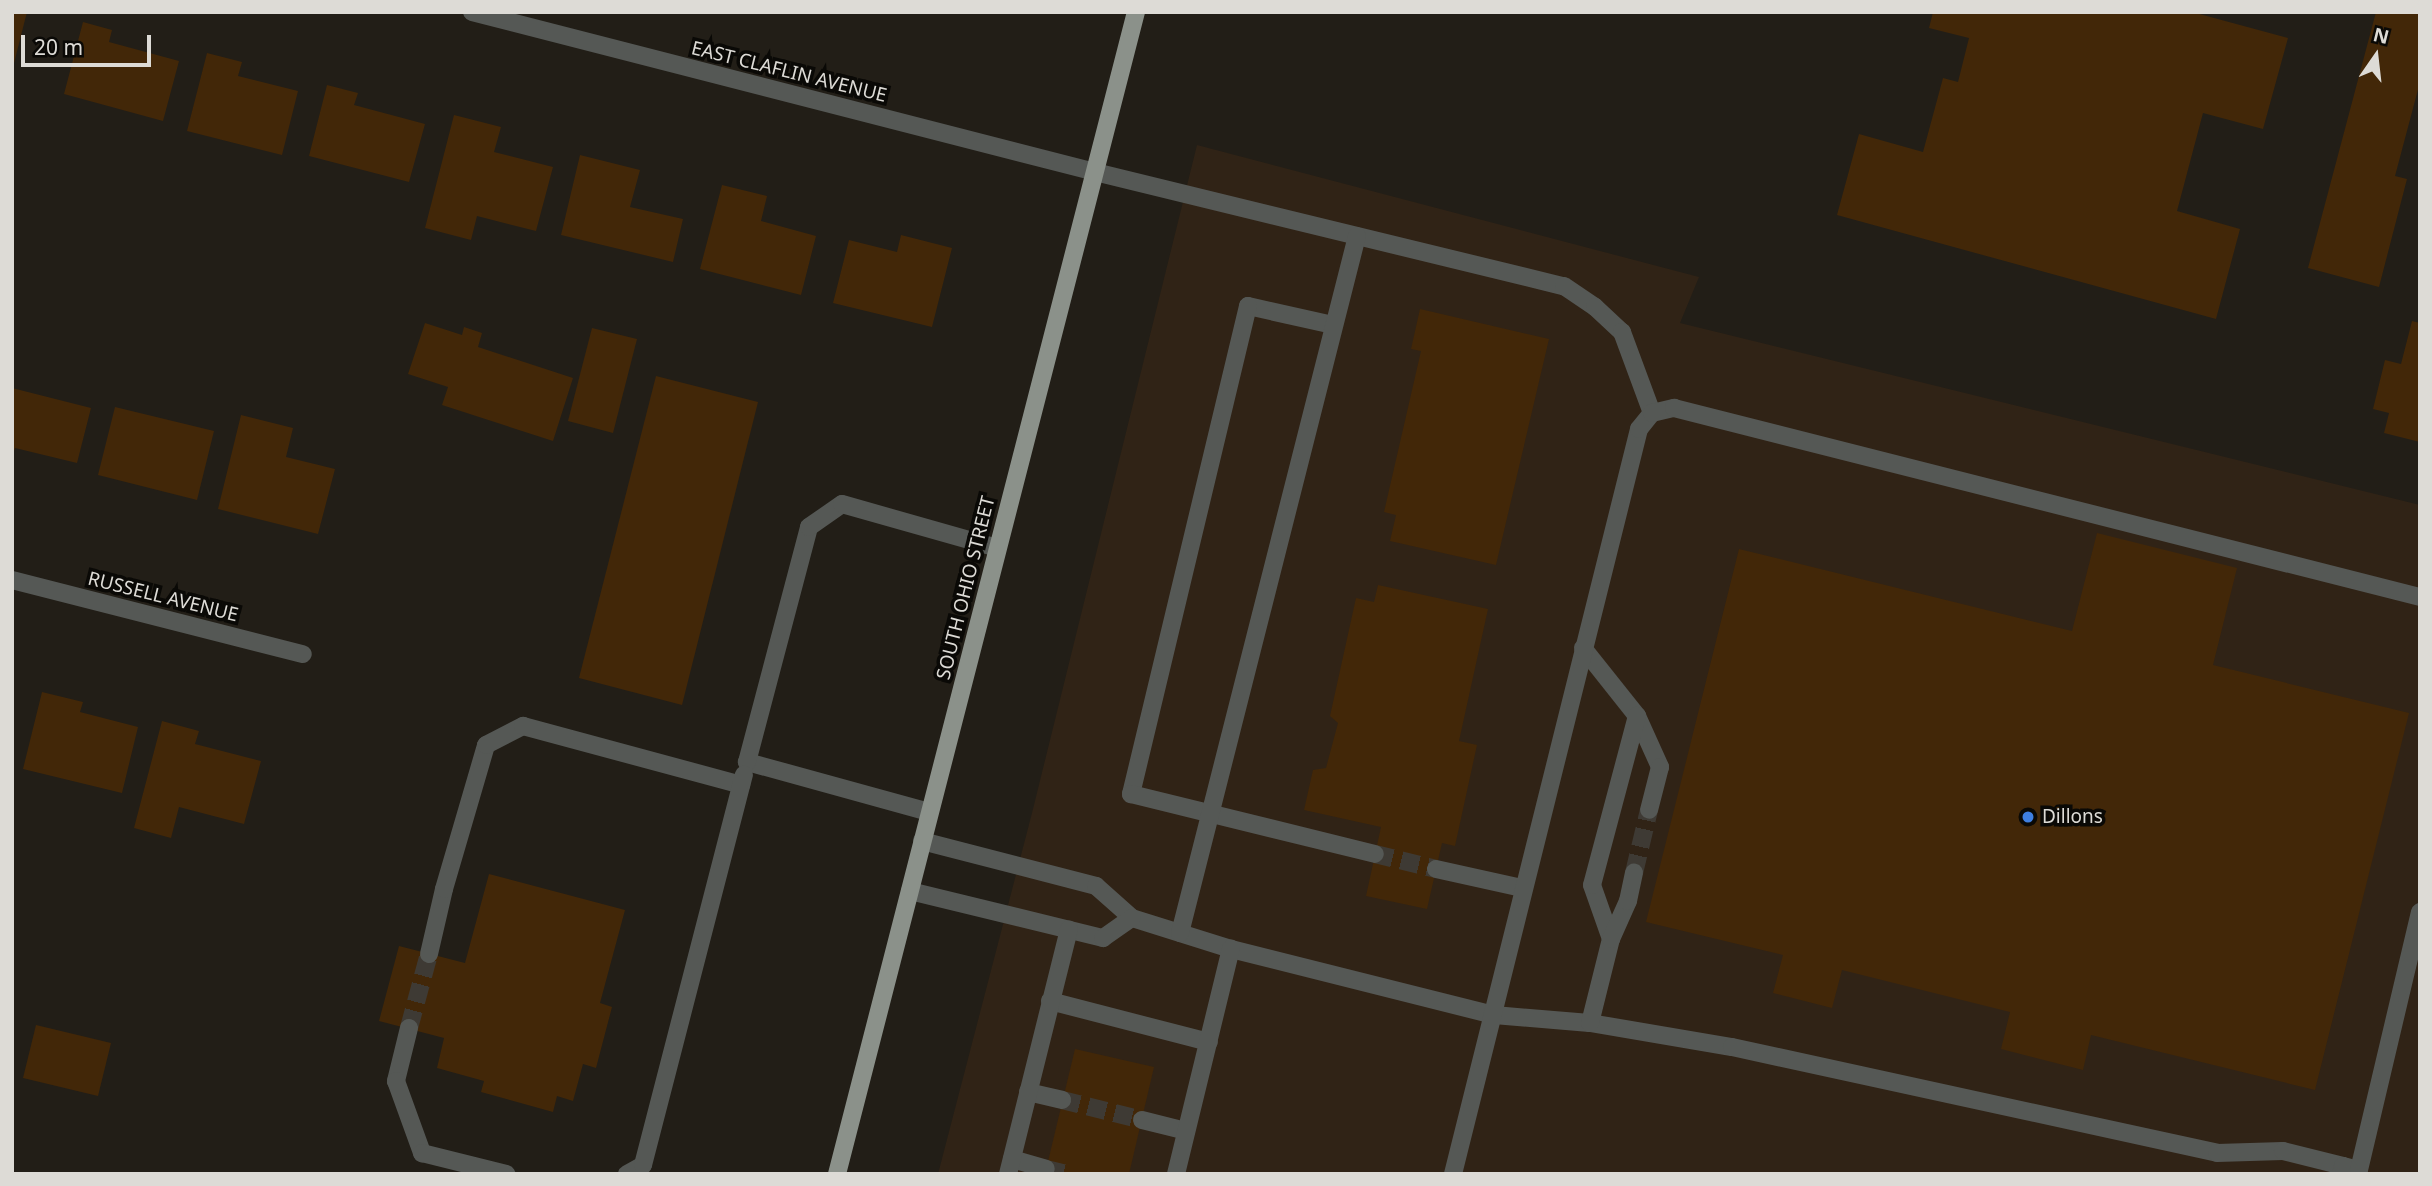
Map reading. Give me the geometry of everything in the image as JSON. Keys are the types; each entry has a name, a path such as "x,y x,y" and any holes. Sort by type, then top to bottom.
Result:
{"main road":[{"name":"SOUTH OHIO STREET","path":"837,1174 1136,12"}],"street":[{"name":"EAST CLAFLIN AVENUE","path":"472,12 1095,172 1564,286 1595,307 1622,332 1652,413"},
{"path":"1180,933 1357,236"},
{"path":"1333,325 1248,306 1130,794 1375,854"},
{"path":"1452,1174 1639,429 1652,413 1674,408 2420,597"},
{"path":"626,1174 643,1165 808,527 842,504 998,548"},
{"name":"RUSSELL AVENUE","path":"12,580 303,654"},
{"path":"1583,648 1637,716 1660,768 1649,810"},
{"path":"1611,939 1592,885 1637,716"},
{"path":"429,954 444,889 486,745 523,726 741,785"},
{"path":"747,761 929,812"},
{"path":"922,841 1097,886 1132,918 1231,949 1494,1015 1590,1023 1732,1047 2217,1153 2283,1151 2342,1170 2360,1170 2420,912"},
{"path":"1436,869 1522,888"},
{"path":"1590,1023 1611,939 1628,901 1634,873"},
{"path":"910,891 1103,937 1132,918"},
{"path":"1046,1169 1010,1167 1069,929"},
{"path":"1176,1174 1231,949"},
{"path":"1051,1001 1209,1042"},
{"path":"409,1028 396,1081 422,1153 504,1173"},
{"path":"1028,1092 1062,1100"},
{"path":"1142,1120 1186,1131"}],"shaded area":[{"path":"1197,145 1699,277 1680,323 2420,505 2420,1174 938,1174 1032,813"}],"building":[{"path":"12,12 27,12 13,67 12,67"},
{"path":"1933,12 2192,12 2288,38 2263,129 2203,113 2177,211 2240,229 2216,319 1837,215 1859,134 1923,152 1943,78 1958,82 1969,38 1929,28"},
{"path":"2376,12 2420,12 2420,82 2395,176 2407,179 2379,287 2308,268"},
{"path":"83,22 112,30 109,42 179,61 163,121 64,94"},
{"path":"207,53 242,62 238,76 298,91 282,155 187,131"},
{"path":"327,85 358,93 354,105 425,124 409,182 309,156"},
{"path":"454,115 501,127 494,152 553,167 536,231 477,216 471,240 425,228"},
{"path":"580,155 640,170 630,207 683,219 673,262 561,235"},
{"path":"722,185 767,196 761,221 816,236 801,295 700,269"},
{"path":"901,235 952,248 932,327 833,303 849,240 897,252"},
{"path":"1420,309 1549,339 1496,565 1390,541 1396,515 1384,512 1421,351 1411,349"},
{"path":"2412,321 2420,323 2420,442 2384,433 2389,413 2373,409 2385,360 2401,364"},
{"path":"425,323 462,335 464,327 482,333 478,347 573,378 553,441 442,405 448,387 408,374"},
{"path":"592,328 637,339 613,433 568,421"},
{"path":"656,376 758,402 682,705 579,678"},
{"path":"12,388 91,408 77,463 15,448 12,457"},
{"path":"115,407 214,431 197,500 98,475"},
{"path":"241,415 293,428 286,457 335,469 318,534 218,509"},
{"name":"Dillons","path":"2097,533 2237,568 2213,665 2409,713 2315,1090 2091,1035 2083,1070 2001,1049 2010,1012 1842,970 1832,1008 1773,993 1783,955 1646,922 1739,549 2072,631"},
{"path":"1378,585 1488,609 1459,741 1477,745 1455,846 1442,843 1427,909 1366,896 1381,827 1304,810 1313,770 1326,768 1338,723 1330,716 1356,598 1374,602"},
{"path":"42,692 83,702 80,712 138,727 122,793 23,769"},
{"path":"162,721 199,731 195,744 261,761 244,824 179,807 171,838 134,828"},
{"path":"489,874 625,910 600,1003 612,1007 596,1068 583,1064 573,1101 557,1096 553,1112 481,1092 484,1081 437,1068 444,1038 379,1021 399,946 465,963"},
{"path":"36,1025 111,1043 98,1096 23,1078"},
{"path":"1075,1049 1154,1067 1129,1174 1045,1174"}],"tunnel":[{"path":"1634,873 1649,810"},
{"path":"1375,854 1436,869"},
{"path":"409,1028 429,954"},
{"path":"1062,1100 1142,1120"},
{"path":"1046,1169 1066,1174"}],"place":[{"name":"Dillons","path":"2028,817"}]}
